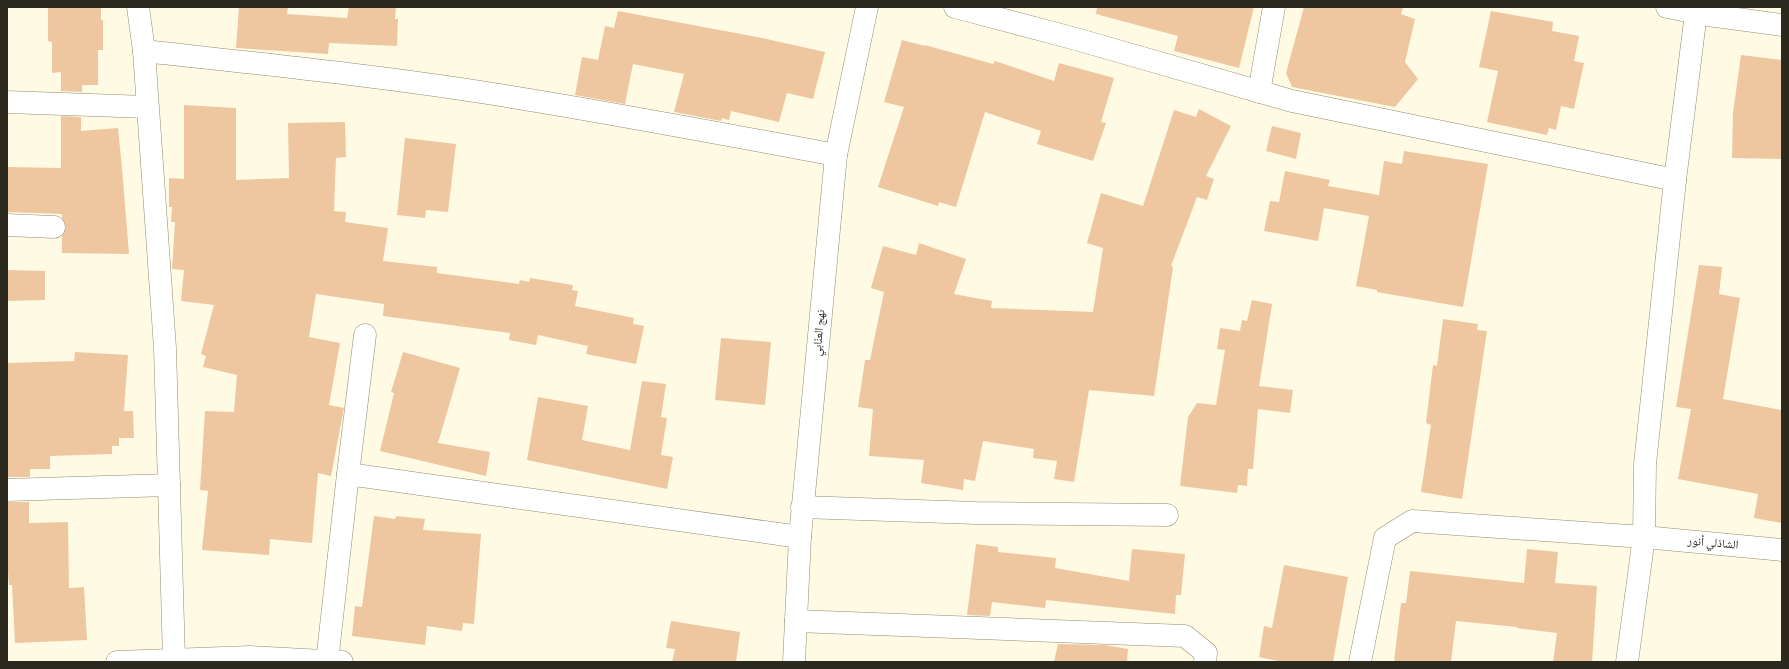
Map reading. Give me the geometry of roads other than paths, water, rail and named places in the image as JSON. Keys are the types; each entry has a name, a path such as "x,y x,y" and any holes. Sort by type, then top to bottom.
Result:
{"street":[{"path":"138,7 144,51 165,348 174,659"},
{"name":"نهج العنّابي","path":"794,662 802,507 836,155 867,7"},
{"path":"955,7 1076,39 1292,101 1675,180"},
{"path":"1259,92 1274,7"},
{"path":"1667,7 1782,24"},
{"path":"1626,662 1644,537 1645,464 1675,180 1704,12"},
{"path":"144,51 289,67 498,95 642,119 836,155"},
{"path":"7,102 147,107"},
{"path":"7,224 54,227"},
{"path":"117,662 250,657 332,662 348,474 365,335"},
{"path":"348,474 800,537"},
{"path":"7,490 169,485"},
{"path":"802,507 976,513 1166,515"},
{"name":"الشاذلي أنور","path":"1360,662 1385,538 1412,521 1644,537 1782,550"},
{"path":"796,621 1185,636 1206,653 1206,662"}]}
